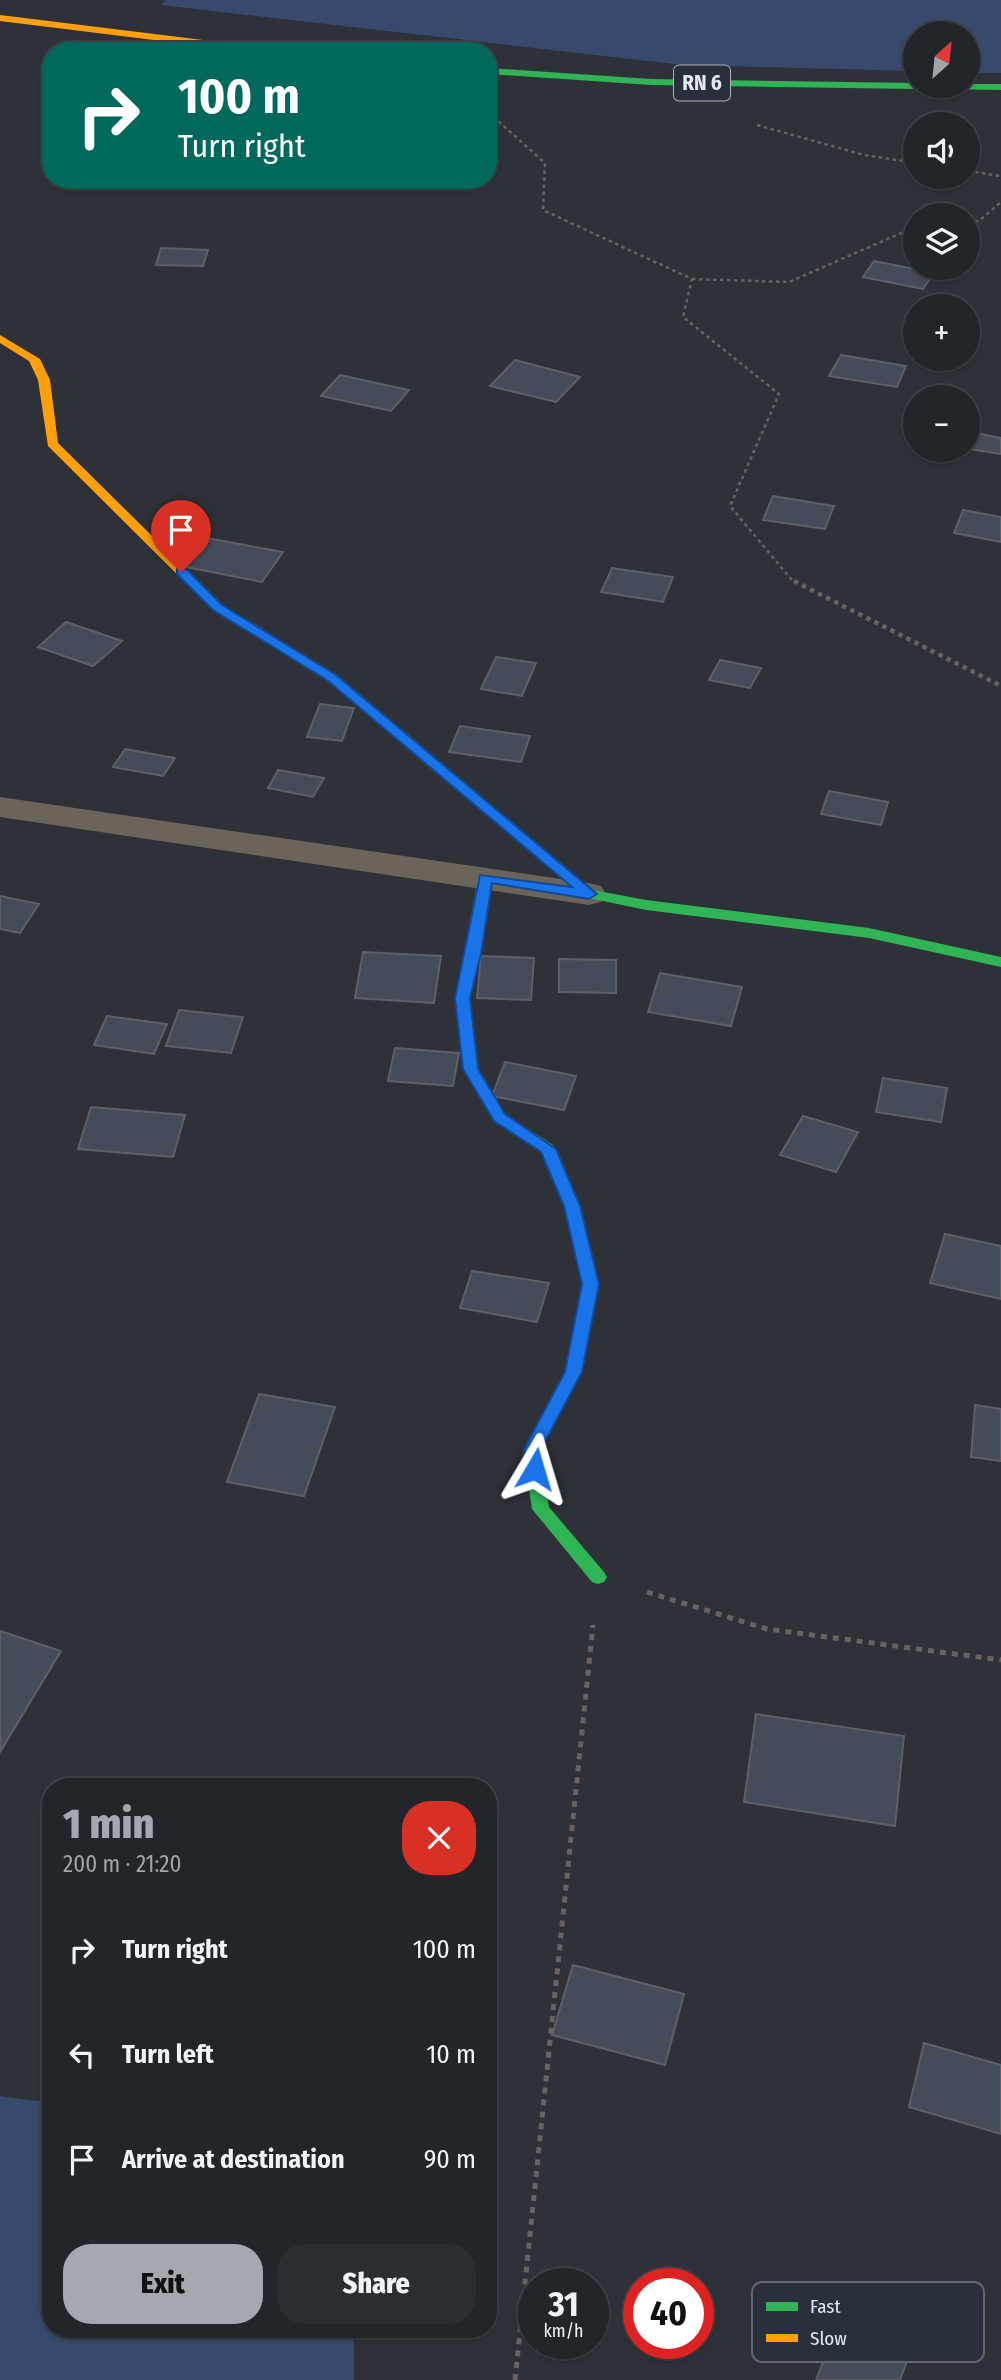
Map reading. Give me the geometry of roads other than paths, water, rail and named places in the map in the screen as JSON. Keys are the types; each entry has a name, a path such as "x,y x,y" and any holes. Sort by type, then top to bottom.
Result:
{"street":[{"path":"0,18 196,42"},
{"name":"RN 6","path":"497,72 651,82 903,86"},
{"path":"980,87 1001,87"},
{"path":"0,338 34,359 44,380 52,444 218,608 331,677 589,894"},
{"path":"0,807 485,878 646,905 869,933 1001,962"},
{"path":"485,878 463,998 471,1069 500,1118 548,1149 572,1206 590,1284 574,1372 532,1449 541,1508 598,1577"}]}
